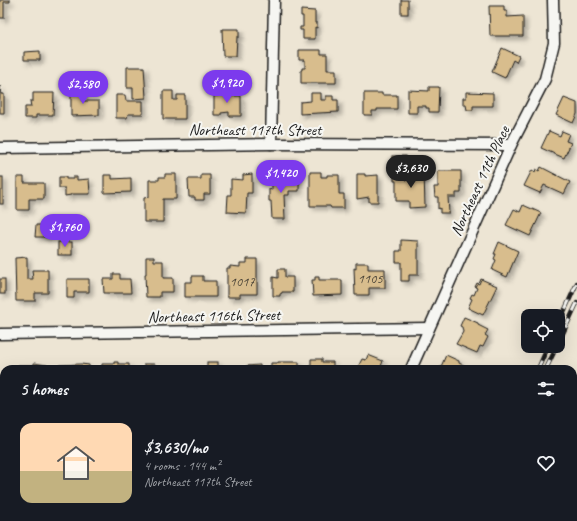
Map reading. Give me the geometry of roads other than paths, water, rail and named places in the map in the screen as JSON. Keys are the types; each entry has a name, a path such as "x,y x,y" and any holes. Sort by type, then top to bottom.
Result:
{"street":[{"path":"271,144 274,0"},
{"name":"Northeast 11th Place","path":"413,365 511,145 545,79 554,43 553,0"},
{"name":"Northeast 117th Street","path":"0,148 271,144 511,145"},
{"name":"Northeast 116th Street","path":"0,334 429,328"}],"railway":[{"path":"565,310 577,283"},
{"path":"565,329 577,303"},
{"path":"540,365 545,353"},
{"path":"548,365 554,353"}]}
